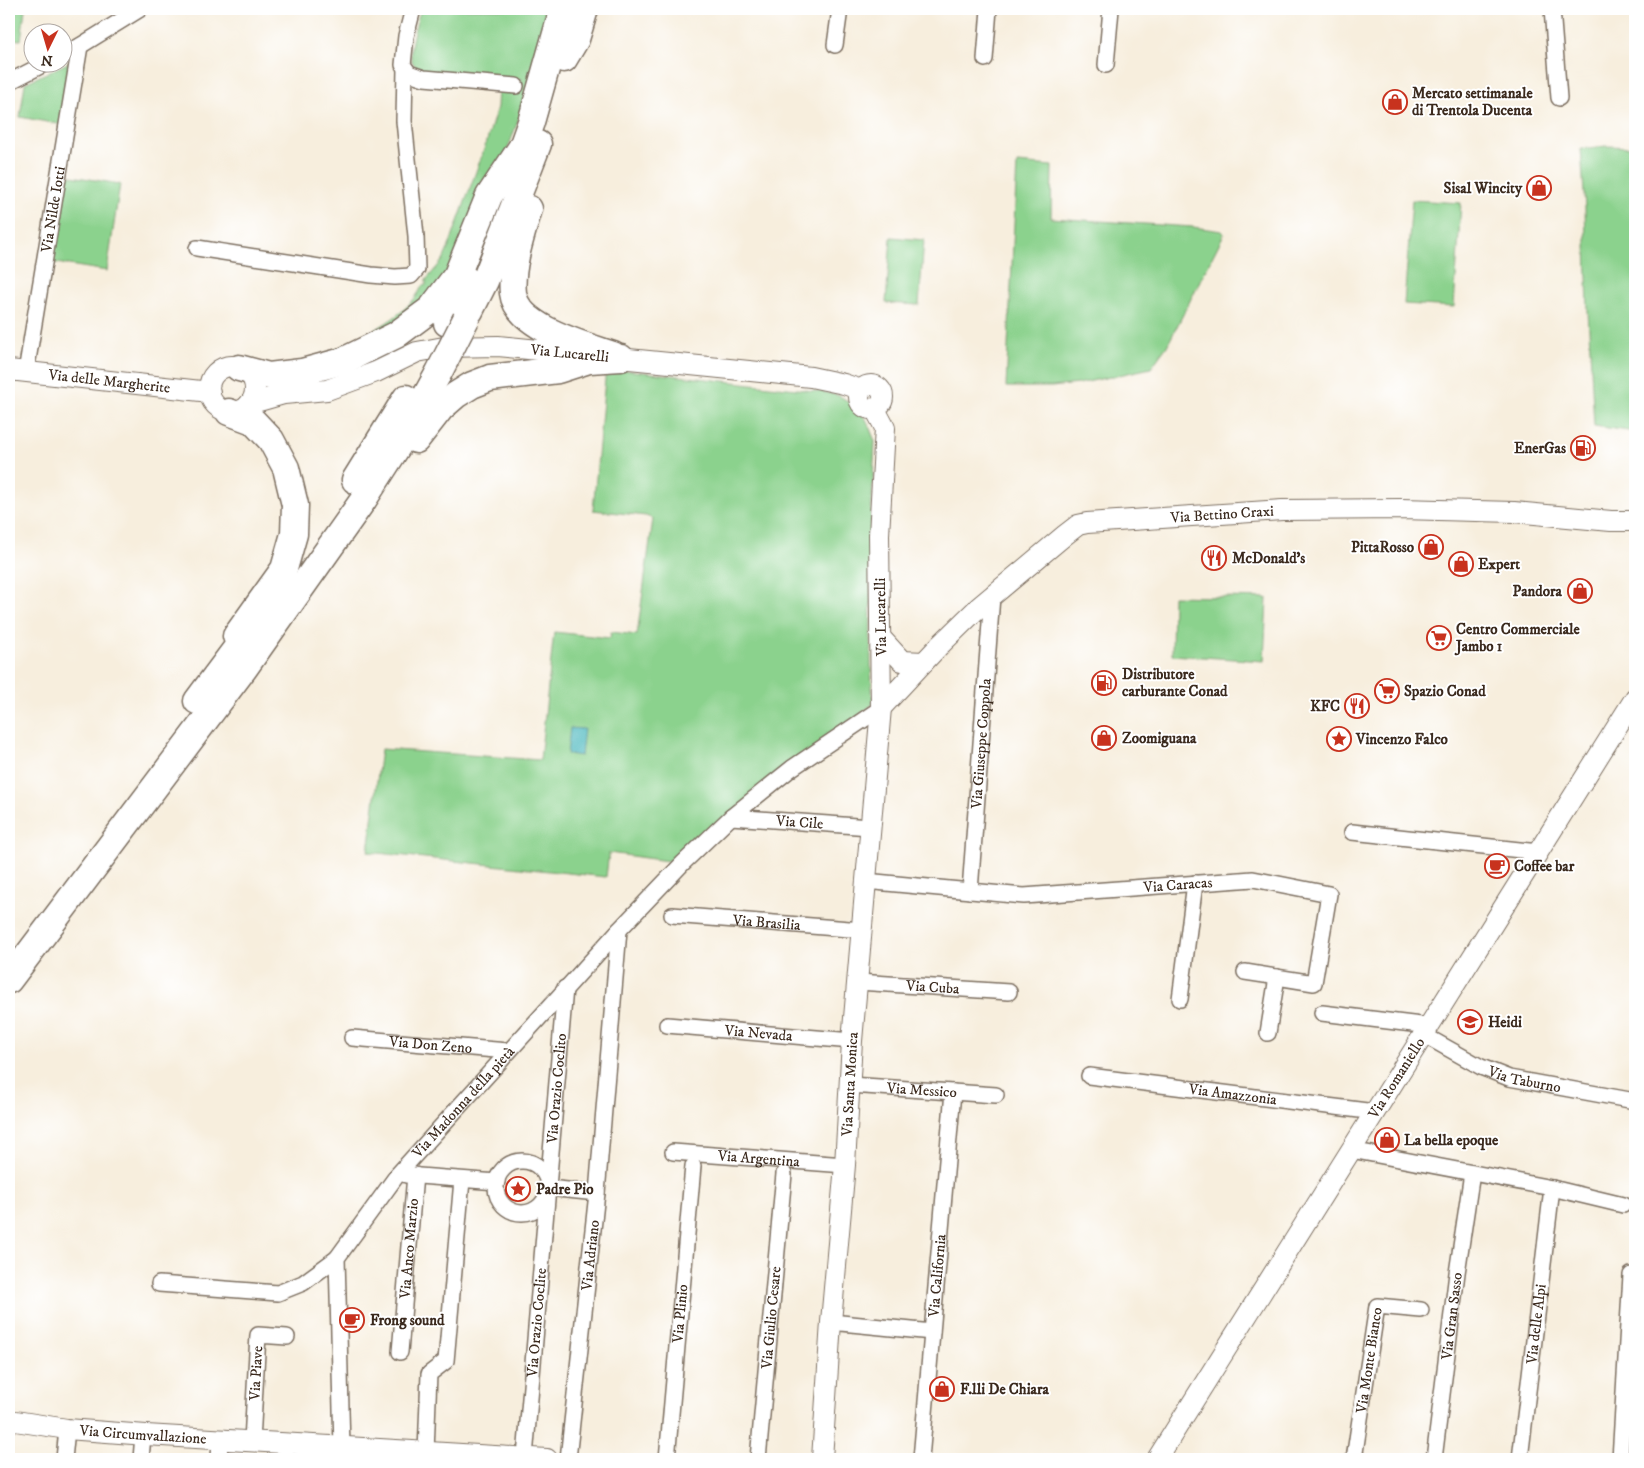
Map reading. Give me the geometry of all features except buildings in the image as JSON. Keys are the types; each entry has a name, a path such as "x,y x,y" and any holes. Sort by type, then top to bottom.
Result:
{"highway":[{"path":"11,967 243,670 364,499 401,441 430,374 457,321 495,220 523,145 563,9"},
{"path":"457,321 485,281 533,157 580,9"},
{"path":"564,59 576,39 584,9"},
{"path":"543,127 547,148 517,253 513,294 520,309 537,325 553,333 621,358"},
{"path":"247,376 269,376 302,372 343,361 396,335 431,309 457,275 489,196 523,145"},
{"path":"343,528 368,513 419,436 441,408 456,395 472,385 490,378 558,370 589,360 621,358"},
{"path":"11,967 196,701 292,573 430,374"},
{"path":"196,701 212,670 284,569 294,534 295,505 286,468 271,440 239,408"}],"street":[{"path":"72,50 140,9"},
{"path":"413,9 406,36 402,65 409,73 424,78 516,86"},
{"path":"835,45 840,9"},
{"path":"985,59 989,9"},
{"path":"1106,65 1111,9"},
{"path":"1552,9 1559,98"},
{"name":"Via Nilde Iotti","path":"17,371 80,46"},
{"path":"197,248 395,278 411,276 417,269 416,236 404,121 405,68"},
{"path":"9,82 28,72"},
{"name":"Via Lucarelli","path":"239,408 284,394 327,390 376,372 417,352 444,347 498,346 811,377 844,384 861,390 858,397 861,404 867,409 875,408 884,428 880,535 881,708"},
{"path":"232,367 247,376 255,391 253,398 239,408 222,410 216,405 210,392 210,384 218,372 232,367"},
{"name":"Via delle Margherite","path":"17,371 210,392"},
{"name":"Via Lucarelli","path":"247,376 284,394"},
{"name":"Via Bettino Craxi","path":"881,708 979,607 1065,535 1078,525 1086,523 1282,510 1401,509 1514,512 1611,521 1635,521"},
{"name":"Via Giuseppe Coppola","path":"970,891 992,596"},
{"path":"881,638 902,661 924,662"},
{"name":"Via Romaniello","path":"1157,1459 1635,698"},
{"name":"Via Madonna della pietà","path":"337,1258 398,1174 565,988 683,863 731,817 792,768 881,708"},
{"name":"Via Santa Monica","path":"822,1459 831,1322 845,1166 852,1040 881,708"},
{"name":"Via Cile","path":"731,817 870,827"},
{"path":"1352,832 1539,852"},
{"name":"Via Caracas","path":"865,881 1024,896 1253,879 1328,894 1314,983 1245,972"},
{"path":"1180,999 1195,884"},
{"name":"Via Brasilia","path":"672,915 862,930"},
{"name":"Via Adriano","path":"568,1459 597,1193 619,930"},
{"path":"1268,1033 1277,977"},
{"name":"Via Cuba","path":"858,982 1009,992"},
{"name":"Via Orazio Coclito","path":"548,1188 565,988"},
{"path":"1322,1013 1427,1030"},
{"name":"Via Nevada","path":"666,1025 852,1040"},
{"name":"Via Taburno","path":"1427,1030 1481,1067 1509,1078 1635,1101"},
{"name":"Via Don Zeno","path":"352,1038 508,1051"},
{"name":"Via Amazzonia","path":"1089,1076 1375,1112"},
{"name":"Via Messico","path":"850,1085 996,1095"},
{"name":"Via California","path":"921,1459 953,1092"},
{"path":"1352,1150 1552,1188 1630,1207"},
{"name":"Via Argentina","path":"673,1152 845,1166"},
{"path":"530,1162 544,1172 548,1188 542,1204 528,1212 520,1212 511,1210 499,1199 497,1182 500,1174 512,1163 530,1162"},
{"name":"Via Plinio","path":"667,1459 693,1166"},
{"name":"Via Gran Sasso","path":"1434,1459 1457,1272 1472,1173"},
{"path":"398,1174 497,1182"},
{"name":"Via Giulio Cesare","path":"758,1459 784,1174"},
{"name":"Via Anco Marzio","path":"400,1352 415,1176"},
{"path":"426,1452 429,1374 446,1361 462,1180"},
{"path":"548,1188 597,1193"},
{"name":"Via Orazio Coclite","path":"525,1458 548,1188"},
{"name":"Via delle Alpi","path":"1520,1459 1552,1188"},
{"path":"160,1284 278,1294 303,1283 337,1258"},
{"path":"337,1258 341,1453"},
{"path":"1620,1459 1630,1275"},
{"name":"Via Monte Bianco","path":"1354,1459 1376,1306 1421,1310"},
{"path":"831,1322 932,1332"},
{"name":"Via Piave","path":"252,1441 258,1336 288,1337"},
{"name":"Via Circumvallazione","path":"9,1420 67,1429 143,1435 219,1449 252,1441 341,1453 426,1452 547,1459"},
{"path":"64,1459 67,1429"},
{"path":"141,1459 143,1435"}],"green space":[{"path":"9,9 25,9 21,40 9,39"},
{"path":"421,9 550,9 537,67 504,160 433,298 376,338 324,355 393,318 415,298 422,286 426,285 426,280 443,260 448,249 487,141 497,107 498,87 520,89 522,79 422,71 417,68 411,58 411,52 413,36"},
{"path":"48,72 72,72 63,125 20,117 25,83"},
{"path":"1606,146 1635,147 1635,432 1594,426 1581,149"},
{"path":"1017,163 1052,166 1051,218 1193,227 1222,231 1224,234 1167,346 1151,368 1078,384 1052,387 1006,387"},
{"path":"65,175 120,184 107,271 50,262"},
{"path":"1412,200 1461,203 1454,307 1404,304"},
{"path":"891,237 924,240 919,305 886,303"},
{"path":"606,368 824,392 840,396 855,406 866,419 875,441 870,540 873,704 675,862 609,853 606,877 368,852 381,749 540,760 554,632 610,638 611,632 637,635 653,519 646,516 593,510"},
{"path":"1173,596 1267,598 1264,661 1172,655"}],"water":[{"path":"570,728 584,729 581,756 567,754"}],"place":[{"name":"Mercato settimanale di Trentola Ducenta","path":"1395,102"},
{"name":"Sisal Wincity","path":"1539,188"},
{"name":"EnerGas","path":"1583,448"},
{"name":"PittaRosso","path":"1431,547"},
{"name":"McDonald's","path":"1214,558"},
{"name":"Expert","path":"1461,564"},
{"name":"Pandora","path":"1580,591"},
{"name":"Centro Commerciale Jambo 1","path":"1439,638"},
{"name":"Distributore carburante Conad","path":"1104,683"},
{"name":"Spazio Conad","path":"1387,691"},
{"name":"KFC","path":"1357,706"},
{"name":"Zoomiguana","path":"1104,738"},
{"name":"Vincenzo Falco","path":"1339,739"},
{"name":"Coffee bar","path":"1497,866"},
{"name":"Heidi","path":"1470,1022"},
{"name":"La bella epoque","path":"1387,1140"},
{"name":"Padre Pio","path":"518,1189"},
{"name":"Frong sound","path":"352,1320"},
{"name":"F.lli De Chiara","path":"942,1389"}]}
